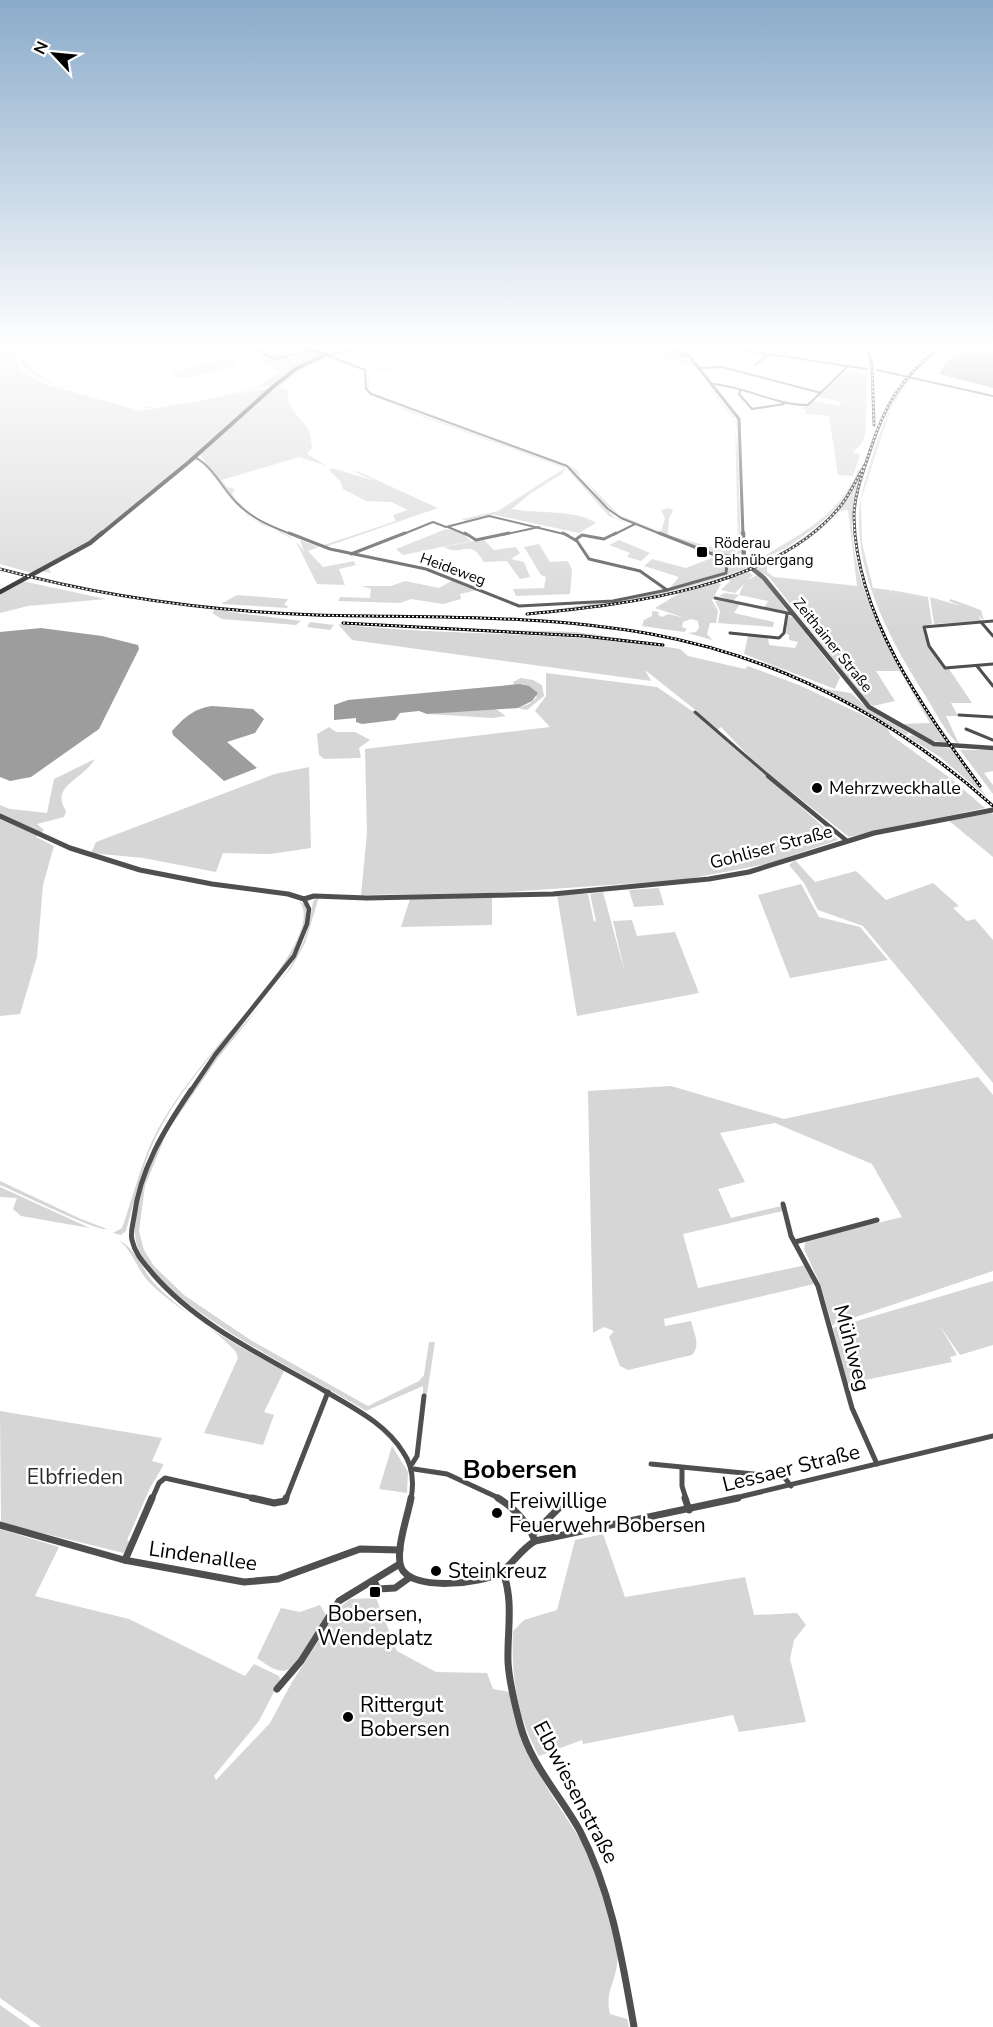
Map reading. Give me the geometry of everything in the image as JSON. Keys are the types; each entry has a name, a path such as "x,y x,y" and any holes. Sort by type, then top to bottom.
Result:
{"main road":[{"path":"0,592 90,543 211,442"}],"street":[{"path":"500,442 567,466 611,512 635,524 711,554 743,557 739,442"},
{"name":"Heideweg","path":"194,457 203,460 234,501 255,520 310,543 426,569 519,606 602,602 667,590"},
{"path":"447,527 489,516 542,526 569,535 604,539 635,524"},
{"path":"351,554 432,522 463,531 476,540 542,526"},
{"path":"569,535 589,559 640,571 667,590 726,573 728,556"},
{"path":"575,540 582,535"},
{"name":"Zeithainer Straße","path":"743,557 744,562 764,578 790,614 864,703 921,738 949,747 993,748"},
{"path":"715,598 790,614 783,635 779,638 730,633"},
{"path":"993,621 925,626 929,646 945,668 993,664"},
{"path":"981,622 993,636"},
{"path":"976,666 993,686"},
{"path":"695,712 721,733 747,759 823,818 847,841"},
{"path":"958,715 993,717"},
{"path":"966,729 993,740"},
{"name":"Gohliser Straße","path":"0,816 90,857 181,879 288,894 304,899 314,896 367,898 553,894 731,876 874,833 993,810"},
{"path":"304,899 308,904 308,917 298,948 281,975 215,1055 169,1118 147,1164 132,1221 131,1238 138,1256 156,1279 212,1324 378,1424 413,1467 441,1472 487,1489 530,1525 535,1541"},
{"name":"Mühlweg","path":"783,1204 795,1242 818,1286 852,1408 877,1464"},
{"path":"795,1242 878,1220"},
{"path":"125,1560 159,1483 165,1478 274,1503 285,1501 328,1392"},
{"path":"424,1396 417,1456 413,1467 414,1485 400,1551 399,1568 409,1578 436,1582 463,1582 503,1572"},
{"name":"Lessaer Straße","path":"503,1572 520,1551 535,1541 689,1510 993,1436"},
{"path":"651,1464 784,1477 791,1486"},
{"path":"682,1468 682,1486 689,1510"},
{"path":"534,1533 561,1506 570,1503"},
{"name":"Lindenallee","path":"0,1526 125,1560 190,1574 257,1582 283,1577 363,1547 381,1546 400,1551"},
{"path":"277,1689 302,1660 339,1601 399,1568"},
{"name":"Elbwiesenstraße","path":"503,1572 510,1591 508,1663 520,1726 531,1754 579,1830 604,1882 620,1945 634,2027"},
{"path":"374,1581 378,1589 387,1590 395,1589 409,1578"}],"green space":[{"path":"0,442 209,442 88,543 32,573 0,564"},
{"path":"214,442 311,442 312,448 307,454 327,466 299,457 222,480 227,487 235,489 232,494 249,512 264,522 252,517 234,499 200,455"},
{"path":"492,442 565,467 566,469 561,473 565,472 531,493 512,509 567,514 596,523 579,533 495,515 465,521 462,519 498,511 565,468"},
{"path":"502,442 570,466 578,471 581,477 568,466"},
{"path":"735,442 738,453 738,442 741,553 735,555 739,549 739,518 738,549 733,555 693,547 619,515 661,532 665,518 661,510 670,508 673,511 669,518 668,535 725,551 738,548"},
{"path":"833,442 862,442 853,452 860,455 853,476 838,475"},
{"path":"877,442 880,442 861,500 862,543 873,588 890,590 892,594 891,590 928,597 932,624 923,626 928,646 943,669 949,669 972,703 951,703 958,716 946,716 959,744 940,721 899,652 870,587 860,541 859,518 859,509 862,492"},
{"path":"195,459 202,461 218,482 198,460 191,462"},
{"path":"332,468 375,481 355,472 357,471 438,508 325,547 315,543 324,545 396,521 393,515 408,510 391,502 366,501 343,489 340,481 329,470"},
{"path":"571,470 614,517 631,525 609,516 569,471"},
{"path":"858,470 862,470 839,505 820,524 786,548 750,565 826,515 849,487"},
{"path":"583,478 619,515 602,501"},
{"path":"167,482 93,543 48,567 51,573 42,571 42,570 92,543"},
{"path":"859,482 852,515 854,550 863,585 876,620 894,654 950,744 930,740 901,724 930,723 900,671 876,671 895,701 873,706 867,702 769,577 753,568 787,551 828,521","holes":["848,510 857,586 774,577 767,572 767,566 771,561 813,535 840,511"]},
{"path":"264,522 315,543 286,533"},
{"path":"446,529 461,532 471,541 403,555 396,549"},
{"path":"483,539 494,550 516,547 520,553 511,559 524,562 530,577 520,579 507,561 484,562 474,550 450,550 444,547"},
{"path":"300,540 319,547 308,551 323,567 354,561 356,565 339,569 345,585 317,584 296,542 304,552"},
{"path":"619,540 650,553 641,561 627,557 630,553 609,545"},
{"path":"539,544 550,562 568,561 572,570 570,594 516,596 513,589 544,588 546,577 541,575 524,547"},
{"path":"710,555 725,558 725,571 669,589 679,577 644,566 652,559 686,568 714,557"},
{"path":"729,559 747,568 655,595 608,604 560,609 665,591 728,573"},
{"path":"746,570 753,575 748,580 757,575 763,579 788,613 764,608 768,601 739,595 744,584 735,593 721,590 730,581 728,578"},
{"path":"453,580 478,590 460,594 461,599 443,604 411,599 400,603 338,601 340,597 370,598 371,589 362,586 391,586 405,581 439,588"},
{"path":"22,581 106,599 28,606 0,613 0,594"},
{"path":"715,582 721,584 712,600 718,611 716,623 710,623 707,634 712,640 688,633 696,632 699,628 698,621 691,619 683,622 682,627 687,629 684,632 642,626 644,620 652,616 652,611 659,612 658,615 662,617 668,614 685,618 655,608 680,593"},
{"path":"725,593 739,595 733,601 719,596"},
{"path":"237,595 288,599 284,605 288,606 287,608 221,604"},
{"path":"930,597 961,606 949,601 951,599 981,610 984,621 978,615 981,621 934,624"},
{"path":"715,601 740,604 734,613 774,622 773,627 718,623 720,611"},
{"path":"216,609 301,621 296,625 222,619 212,613"},
{"path":"788,616 793,617 840,677 835,689 744,654 748,636 768,638 769,645 795,648 798,642 789,640 789,635 786,633"},
{"path":"310,622 334,625 330,630 307,627"},
{"path":"338,624 638,643 680,649 688,656 745,669 748,666 799,685 886,726 891,735 950,778 985,808 849,837 755,763 721,727 716,731 838,840 767,864 682,880 492,893 361,895 367,833 365,749 550,727 535,711 546,696 546,673 657,687 695,713 698,712 645,670 651,681 352,640"},
{"path":"382,626 575,632 654,643 588,636"},
{"path":"720,650 774,666 826,689 851,693 868,709 909,733 906,735 861,709 815,687"},
{"path":"521,678 533,680 542,685 544,696 527,710 518,708 529,704 537,697 523,684 514,685 513,682"},
{"path":"494,708 506,716 493,718 427,714"},
{"path":"329,727 336,732 355,732 370,740 359,748 361,758 324,759 319,755 317,734"},
{"path":"912,735 932,745 952,749 986,796 940,757 908,737"},
{"path":"960,750 993,750 993,771 984,773 993,785 993,794"},
{"path":"95,759 64,789 62,802 66,811 64,817 37,824 44,830 36,837 54,846 43,885 37,957 20,1014 0,1016 0,805 10,809 47,813 54,779"},
{"path":"309,767 311,848 270,854 223,853 216,872 143,858 91,853 96,842 275,774"},
{"path":"993,814 993,857 948,820"},
{"path":"795,860 815,882 856,871 886,900 933,883 959,906 953,908 967,921 975,919 993,940 993,1083 863,926 818,910 804,883 789,865"},
{"path":"801,884 819,917 860,927 888,960 790,978 758,895"},
{"path":"659,888 664,905 634,907 629,890"},
{"path":"603,892 625,973 613,921 632,920 637,936 675,932 699,993 577,1016 557,895 588,894 594,922 596,921 590,894"},
{"path":"492,896 492,925 401,927 410,899"},
{"path":"319,897 305,943 292,967 278,984 297,955 307,930 313,901"},
{"path":"299,901 305,905 307,913 304,930 297,946 268,988 203,1065 174,1105 149,1152 126,1231 121,1235 113,1233 122,1228 147,1153 170,1109 197,1072 272,980 288,956 299,934 304,915"},
{"path":"265,1000 218,1058 167,1132 145,1186 139,1231 144,1250 154,1266 184,1295 252,1341 368,1406 419,1381 424,1375 429,1342 435,1342 427,1394 423,1394 423,1386 366,1411 238,1337 203,1314 172,1291 150,1267 137,1245 135,1222 139,1196 162,1140 178,1112 211,1064"},
{"path":"978,1077 993,1095 993,1271 832,1325 821,1286 804,1249 806,1240 902,1217 872,1164 775,1123 720,1133 745,1182 718,1189 731,1218 781,1206 783,1211 683,1234 698,1288 806,1265 814,1284 664,1319 665,1326 691,1321 695,1334 695,1351 692,1355 628,1370 620,1366 609,1337 614,1331 604,1327 593,1333 588,1091 671,1086 784,1119"},
{"path":"0,1181 107,1229 56,1211 0,1185"},
{"path":"0,1187 90,1228 21,1216 13,1209 17,1198 0,1197"},
{"path":"118,1240 129,1247 153,1282 195,1318 169,1300 148,1281 127,1249"},
{"path":"993,1281 993,1345 960,1355 940,1326 957,1355 950,1357 952,1362 846,1384 833,1328"},
{"path":"203,1324 284,1371 264,1412 274,1415 263,1445 204,1433 238,1358 236,1352 226,1342"},
{"name":"Elbfrieden","path":"0,1411 162,1438 152,1461 163,1464 163,1466 150,1488 127,1540 130,1542 124,1553 1,1523"},
{"path":"392,1446 408,1472 407,1493 379,1489"},
{"path":"0,1529 59,1547 35,1596 129,1619 245,1676 254,1664 279,1676 280,1680 259,1721 214,1776 216,1780 270,1723 292,1682 340,1607 350,1599 376,1598 397,1651 436,1672 487,1673 493,1689 510,1692 523,1735 536,1767 587,1852 600,1880 610,1911 618,1956 616,1972 610,1989 610,2014 627,2019 629,2027 41,2027 0,1998"},
{"path":"603,1534 625,1597 745,1577 754,1615 797,1613 806,1625 794,1640 790,1659 806,1722 739,1732 733,1715 583,1744 582,1740 539,1756 525,1726 517,1695 513,1664 513,1631 524,1620 557,1610 575,1540"},
{"path":"320,1605 326,1615 309,1646 293,1666 280,1671 257,1658 281,1608 300,1612"},
{"path":"0,2005 31,2027 0,2027"}],"shaded area":[{"path":"41,628 102,636 138,645 139,649 99,729 31,777 10,781 0,777 0,632"},
{"path":"520,684 529,686 538,693 532,701 518,708 427,714 419,711 400,713 395,720 362,724 356,722 356,718 334,720 334,705 348,700"},
{"path":"212,706 253,709 264,719 255,733 227,742 257,768 224,781 173,735 172,731 190,714"}],"railway":[{"path":"873,442 862,475 854,517 858,554 867,590 896,660 937,725 980,786"},
{"path":"527,614 608,605 653,597 697,587 740,573 779,555 814,532 842,504 865,465"},
{"path":"0,569 117,595 196,606 316,615 484,618 568,623 651,634 699,645 746,659 834,696 917,745 993,806"},
{"path":"343,623 583,636 663,645"}],"place":[{"name":"Röderau Bahnübergang","path":"702,552"},
{"name":"Mehrzweckhalle","path":"817,788"},
{"name":"Freiwillige Feuerwehr Bobersen","path":"497,1513"},
{"name":"Steinkreuz","path":"436,1571"},
{"name":"Bobersen, Wendeplatz","path":"375,1592"},
{"name":"Rittergut Bobersen","path":"348,1717"}],"district":[{"name":"Bobersen","path":"520,1469"}]}
